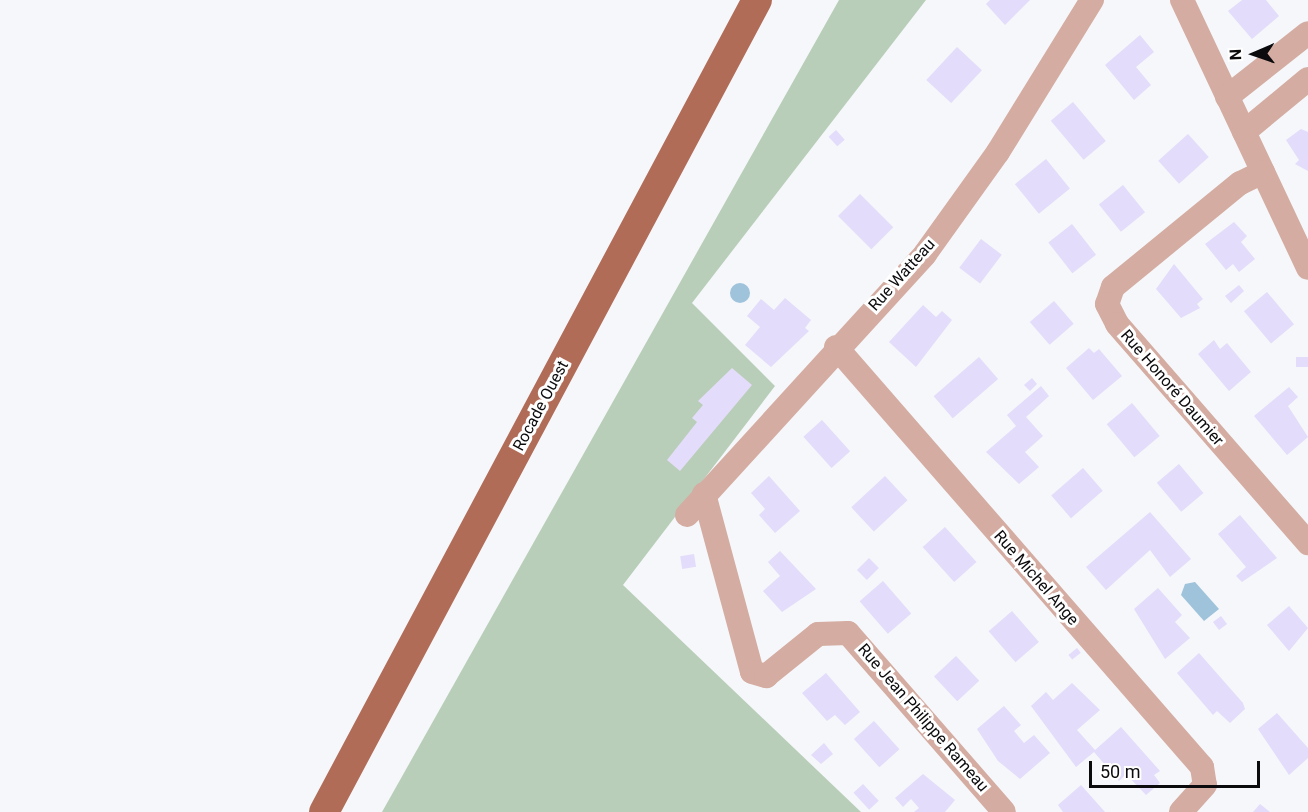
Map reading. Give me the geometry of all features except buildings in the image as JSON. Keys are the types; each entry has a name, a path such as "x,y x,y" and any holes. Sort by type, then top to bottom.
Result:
{"main road":[{"name":"Rocade Ouest","path":"324,812 757,0"}],"street":[{"path":"1182,0 1308,268"},
{"name":"Rue Watteau","path":"687,515 836,347 925,254 1094,4"},
{"path":"1227,97 1308,33"},
{"path":"1244,132 1308,79"},
{"name":"Rue Honoré Daumier","path":"1263,172 1240,183 1113,287 1107,304 1117,324 1308,543"},
{"name":"Rue Michel Ange","path":"836,347 1202,767 1205,785 1181,812"},
{"name":"Rue Jean Philippe Rameau","path":"704,494 752,672 766,676 818,634 848,633 1004,812"}],"green space":[{"path":"839,0 926,0 692,303 775,386 623,585 861,812 382,812"}],"water":[{"path":"736,283 744,283 750,289 750,297 744,303 736,303 730,297 730,289"},
{"path":"1195,582 1219,609 1204,621 1181,595 1185,584"}]}
